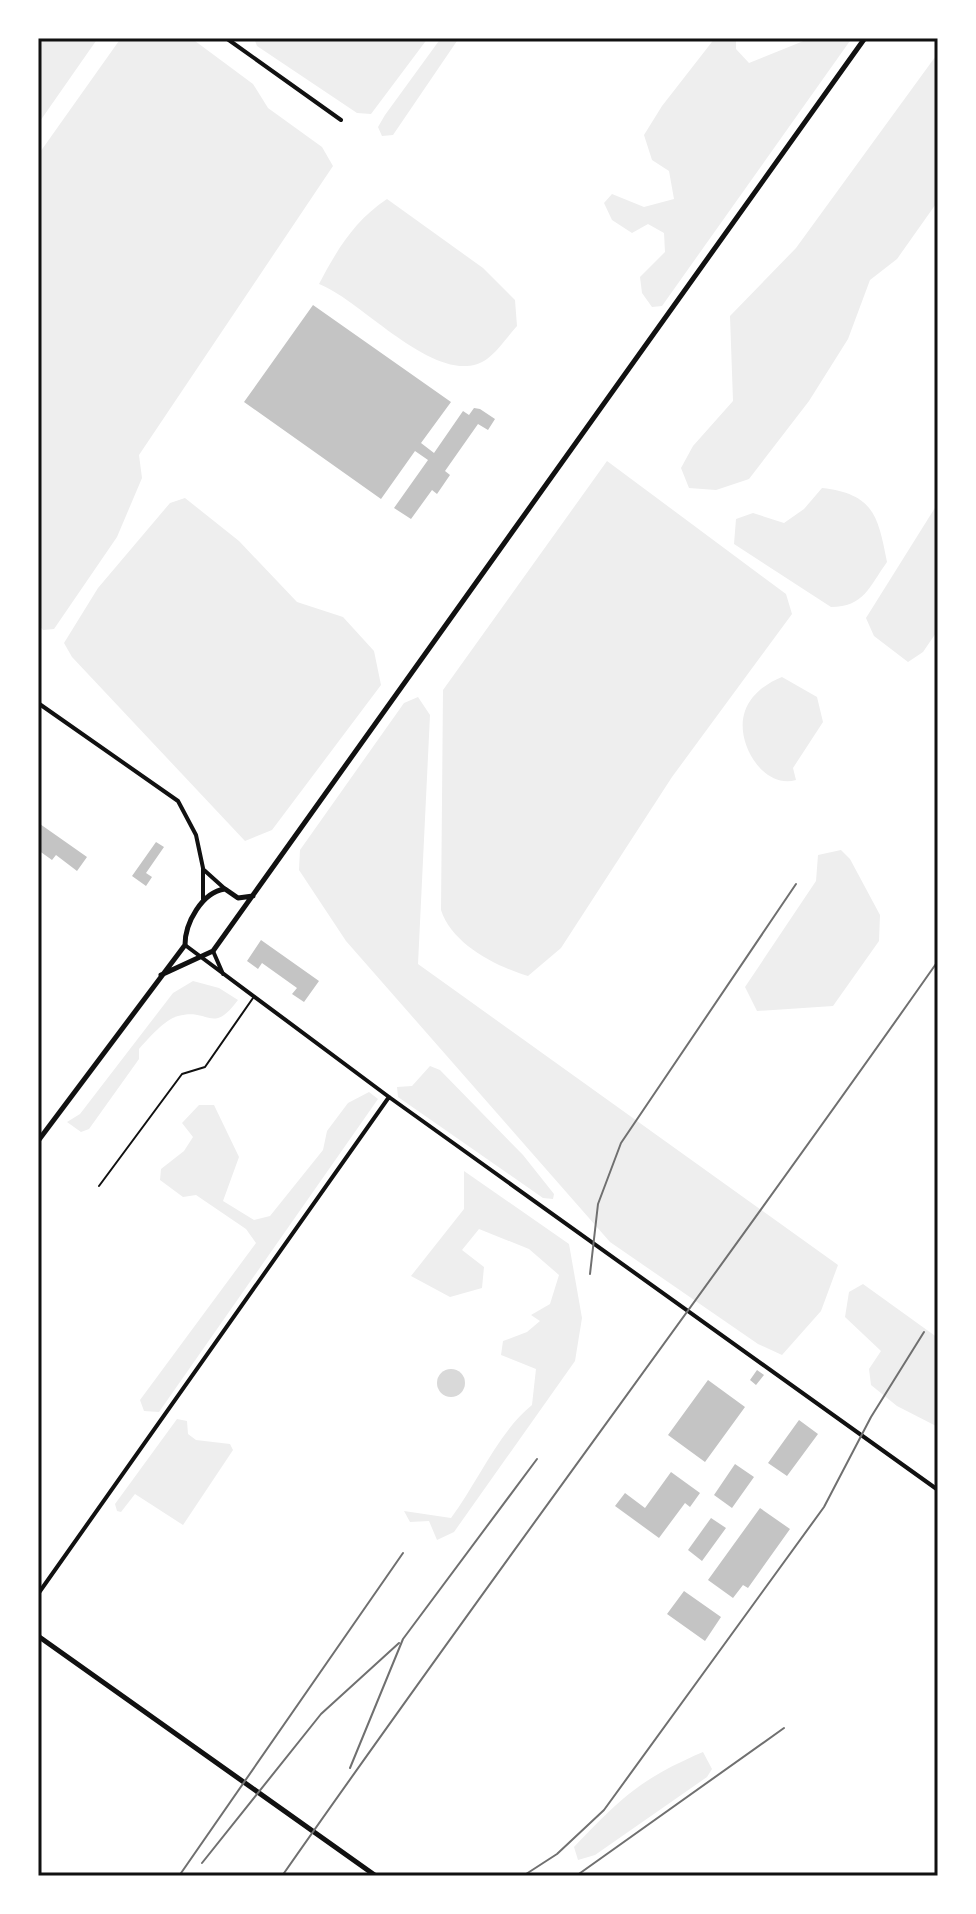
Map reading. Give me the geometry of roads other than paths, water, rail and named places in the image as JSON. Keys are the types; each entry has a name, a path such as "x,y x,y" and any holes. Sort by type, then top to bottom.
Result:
{"street":[{"path":"226,38 341,120"},
{"path":"161,975 213,951 865,38"},
{"path":"38,703 178,801 196,835 203,868 203,899"},
{"path":"203,868 238,898 253,896"},
{"path":"38,1141 185,945 185,936 203,899 213,891 225,889"},
{"path":"238,898 241,913"},
{"path":"185,945 389,1097 938,1490"},
{"path":"213,951 216,963 227,979"},
{"path":"38,1594 389,1097"},
{"path":"38,1636 376,1876"}],"lane":[{"path":"99,1186 182,1074 205,1067 253,998"}],"railway":[{"path":"590,1274 598,1204 621,1143 796,884"},
{"path":"282,1876 938,961"},
{"path":"523,1876 557,1854 604,1810 824,1507 871,1417 924,1332"},
{"path":"350,1768 403,1639 537,1459"},
{"path":"179,1876 403,1553"},
{"path":"202,1863 321,1714 399,1643"},
{"path":"576,1876 784,1728"}]}
